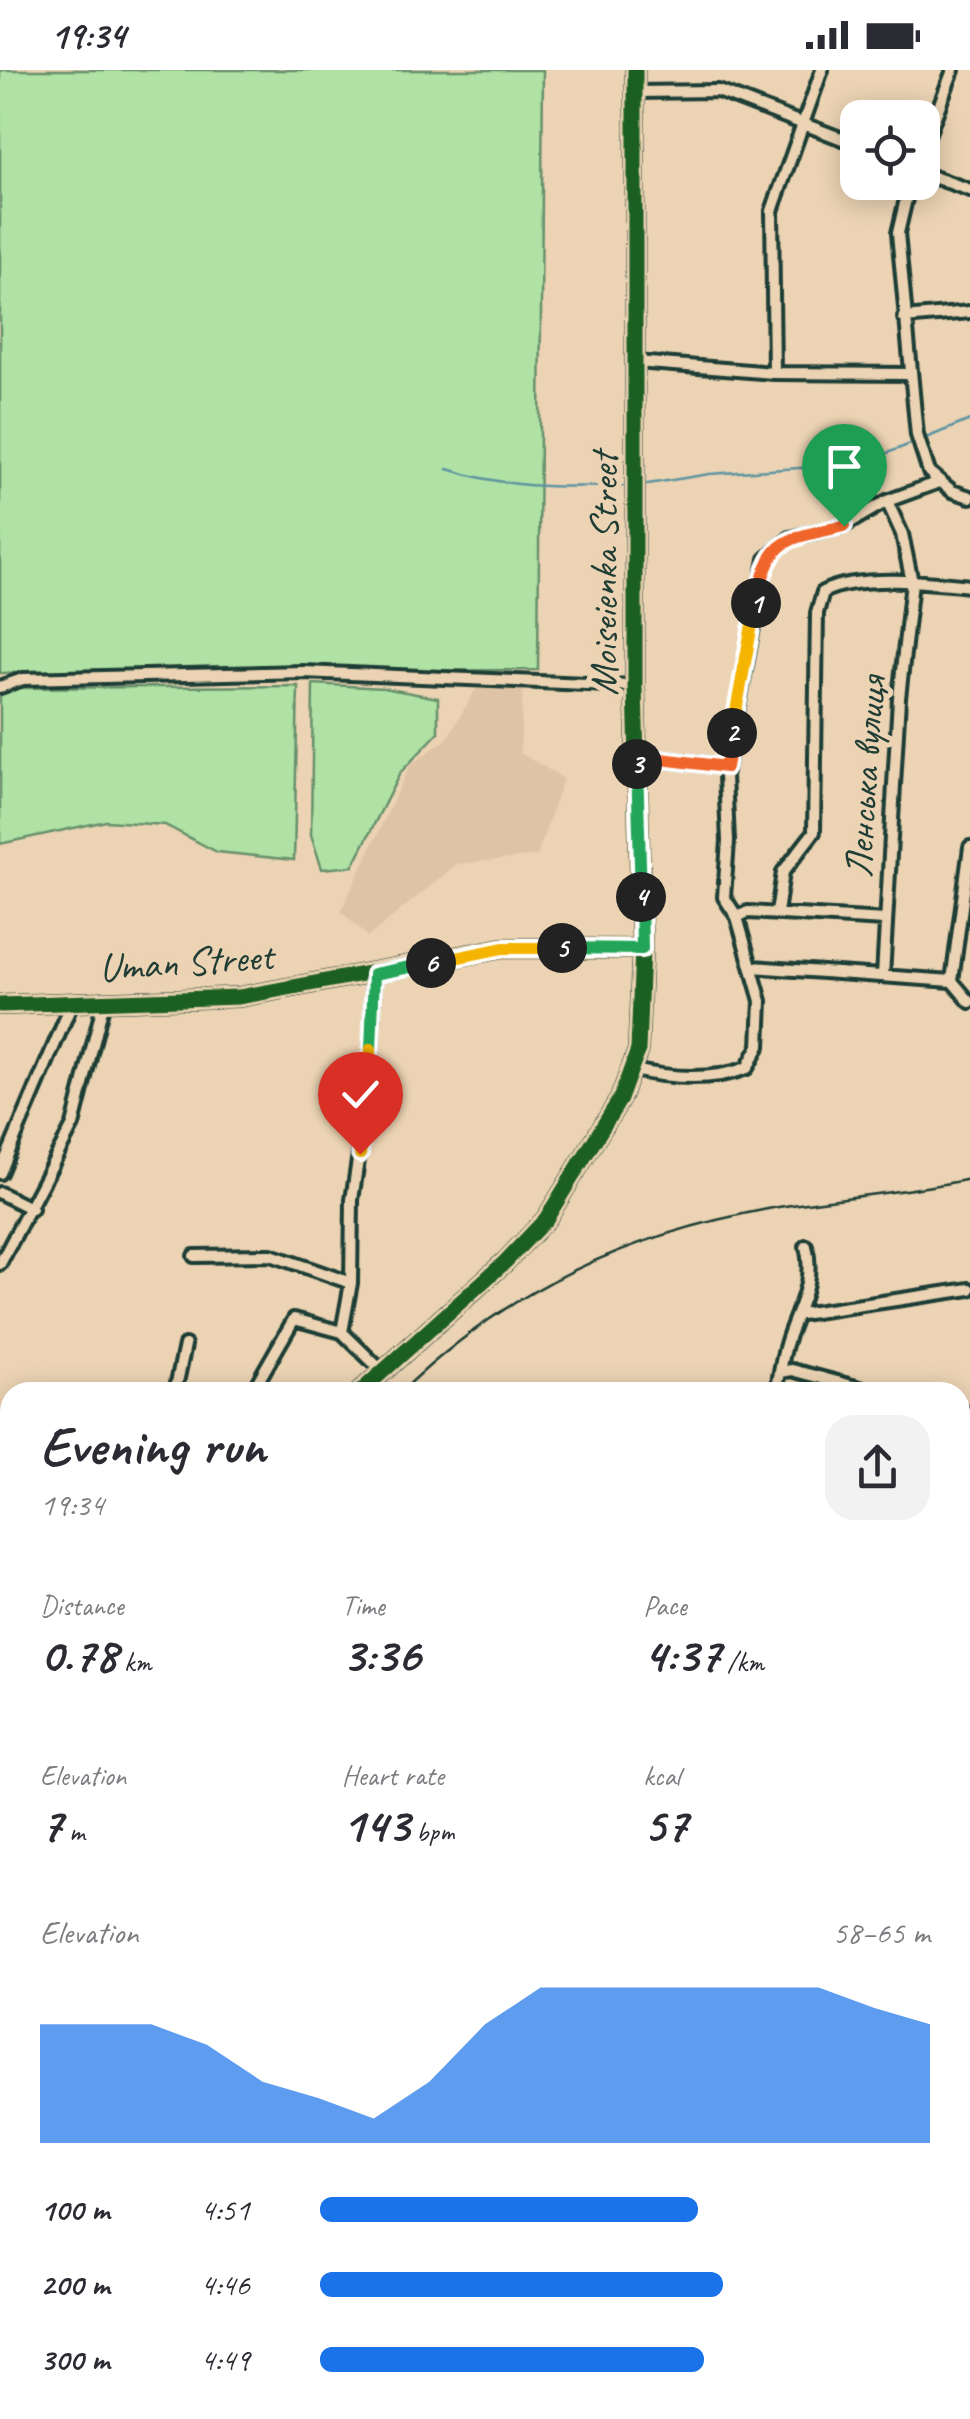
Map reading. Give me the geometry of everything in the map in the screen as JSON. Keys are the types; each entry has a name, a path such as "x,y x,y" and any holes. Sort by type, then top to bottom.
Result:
{"street":[{"name":"Moiseienka Street","path":"372,1382 505,1262 546,1219 634,1070 642,1030 636,686 635,70"},
{"path":"774,373 772,211 822,70"},
{"path":"940,105 954,70"},
{"path":"635,92 718,90 840,138"},
{"path":"940,179 970,190"},
{"path":"906,200 898,234 909,374 920,452 939,482 970,497"},
{"path":"904,318 970,312"},
{"path":"636,362 774,373 909,374"},
{"path":"634,1070 676,1076 747,1068 759,1046 760,1001 737,917 724,897 722,882 728,840 726,767 766,559 790,538 844,526 887,501 939,482"},
{"name":"Ленська вулиця","path":"883,976 899,698 912,582 902,534 887,501"},
{"path":"777,913 783,872 814,832 817,613 823,592 847,585 912,582 970,586"},
{"path":"0,687 22,679 303,672 636,686"},
{"path":"637,756 726,767"},
{"path":"952,981 970,846"},
{"path":"737,917 743,912 885,920"},
{"name":"Uman Street","path":"0,1005 239,997 503,948 642,949"},
{"path":"752,966 952,981 970,1002"},
{"path":"342,1332 351,1283 352,1200 370,1081 374,974"},
{"path":"0,1174 73,1001"},
{"path":"0,1264 73,1125 104,1001"},
{"path":"0,1193 32,1209"},
{"path":"778,1382 788,1336 801,1314 811,1266 806,1246"},
{"path":"194,1256 272,1255 351,1283"},
{"path":"801,1314 970,1289"},
{"path":"258,1382 294,1319 342,1332 383,1372"},
{"path":"177,1382 185,1344"},
{"path":"781,1372 792,1370 838,1382"}],"shaded area":[{"path":"523,685 520,753 563,778 537,856 457,864 368,937 341,911 410,765 447,739 476,689"}],"green space":[{"path":"0,70 543,70 538,670 0,673"},
{"path":"313,684 384,688 438,698 438,733 400,773 353,866 322,869 311,835"},
{"path":"298,686 294,860 217,852 165,825 106,821 0,844 0,693 12,688"}],"waterway":[{"path":"921,440 970,420"},
{"path":"642,485 709,474 859,464 913,443"},
{"path":"448,469 517,484 629,486"}],"railway":[{"path":"412,1382 484,1323 527,1295 619,1251 719,1219 970,1179"}],"cycle path":[{"path":"371,1382 505,1262 546,1219 620,1099 638,1050 642,949 635,686 635,70"},
{"path":"0,1005 239,997 503,948 642,949"}],"route":[{"path":"360,1154 370,1081 374,974 503,948 642,949 637,756 726,767 766,559 790,538 844,526"}]}
